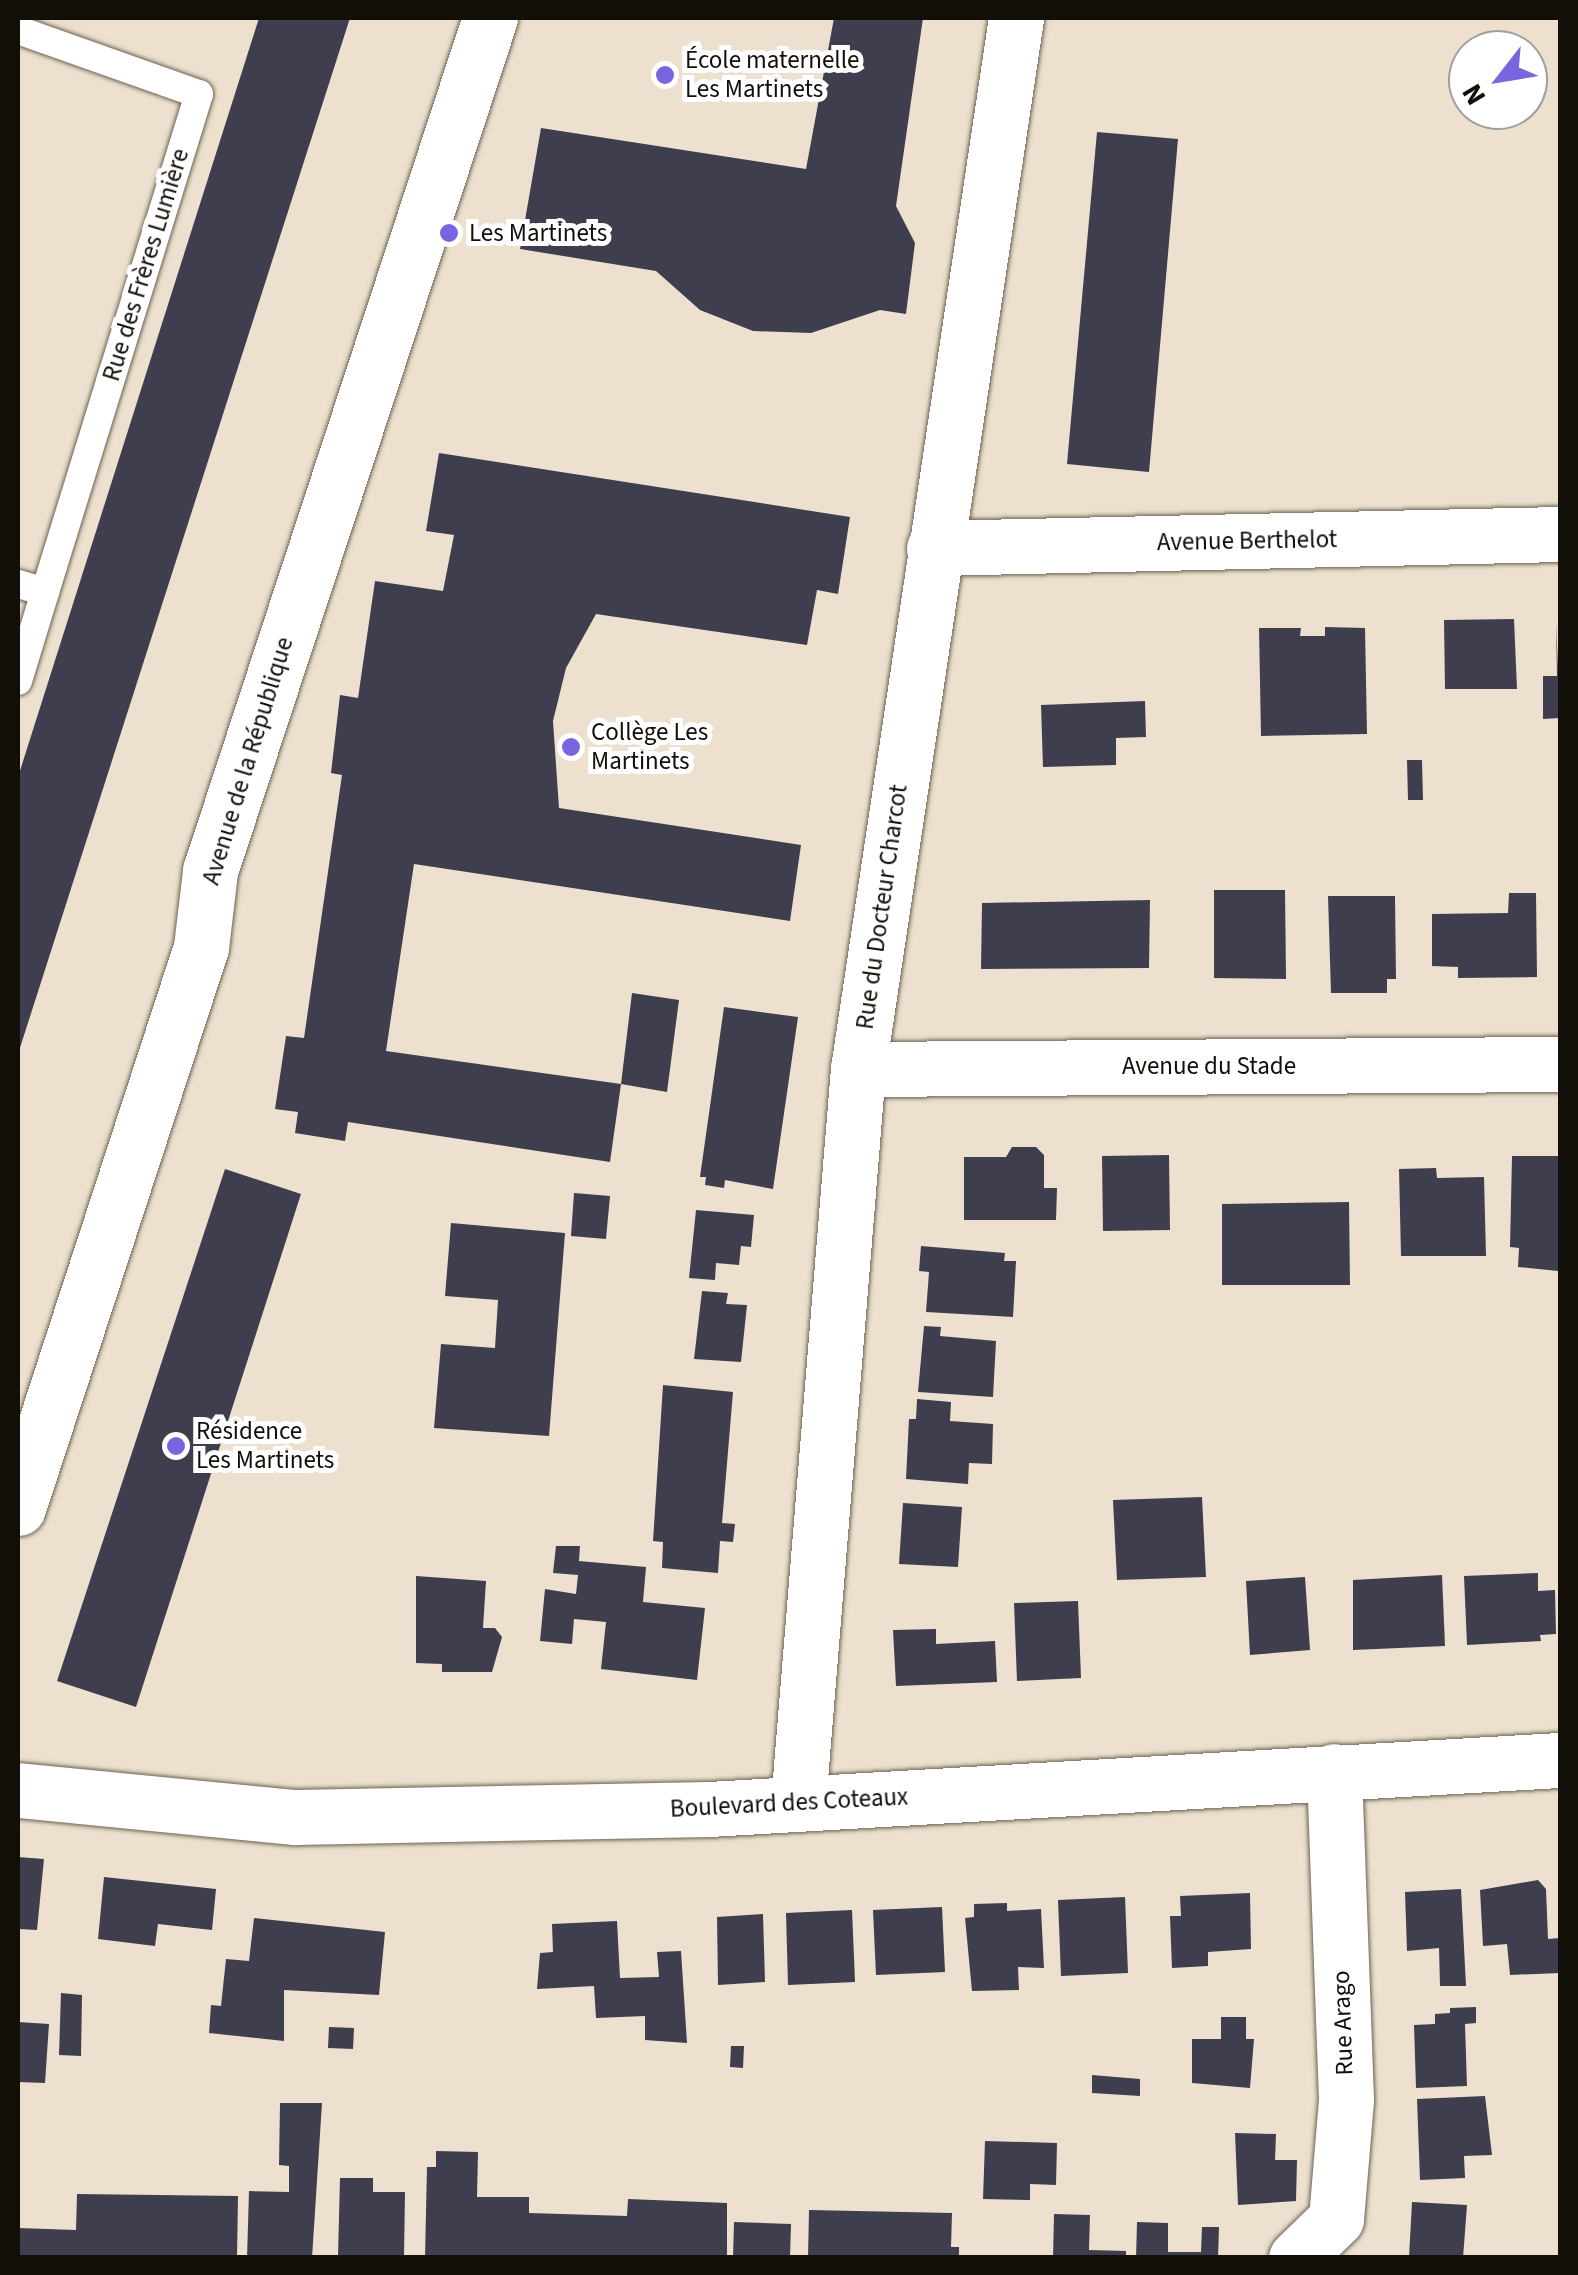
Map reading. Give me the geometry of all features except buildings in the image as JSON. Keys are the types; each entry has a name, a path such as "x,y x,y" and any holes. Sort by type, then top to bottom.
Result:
{"street":[{"name":"Avenue de la République","path":"18,1508 201,947 210,871 490,18"},
{"name":"Rue du Docteur Charcot","path":"798,1803 858,1069 1016,18"},
{"name":"Avenue Berthelot","path":"934,548 1560,534"},
{"name":"Avenue du Stade","path":"858,1069 1560,1064"},
{"name":"Boulevard des Coteaux","path":"18,1790 294,1817 798,1803 1560,1760"},
{"name":"Rue Arago","path":"1296,2258 1336,2218 1346,2099 1334,1772"}],"lane":[{"name":"Rue des Frères Lumière","path":"18,30 199,94 46,592"},
{"path":"18,584 46,592 18,680"}],"place":[{"name":"École maternelle Les Martinets","path":"665,75"},
{"name":"Les Martinets","path":"449,233"},
{"name":"Collège Les Martinets","path":"571,747"},
{"name":"Résidence Les Martinets","path":"176,1446"}]}
